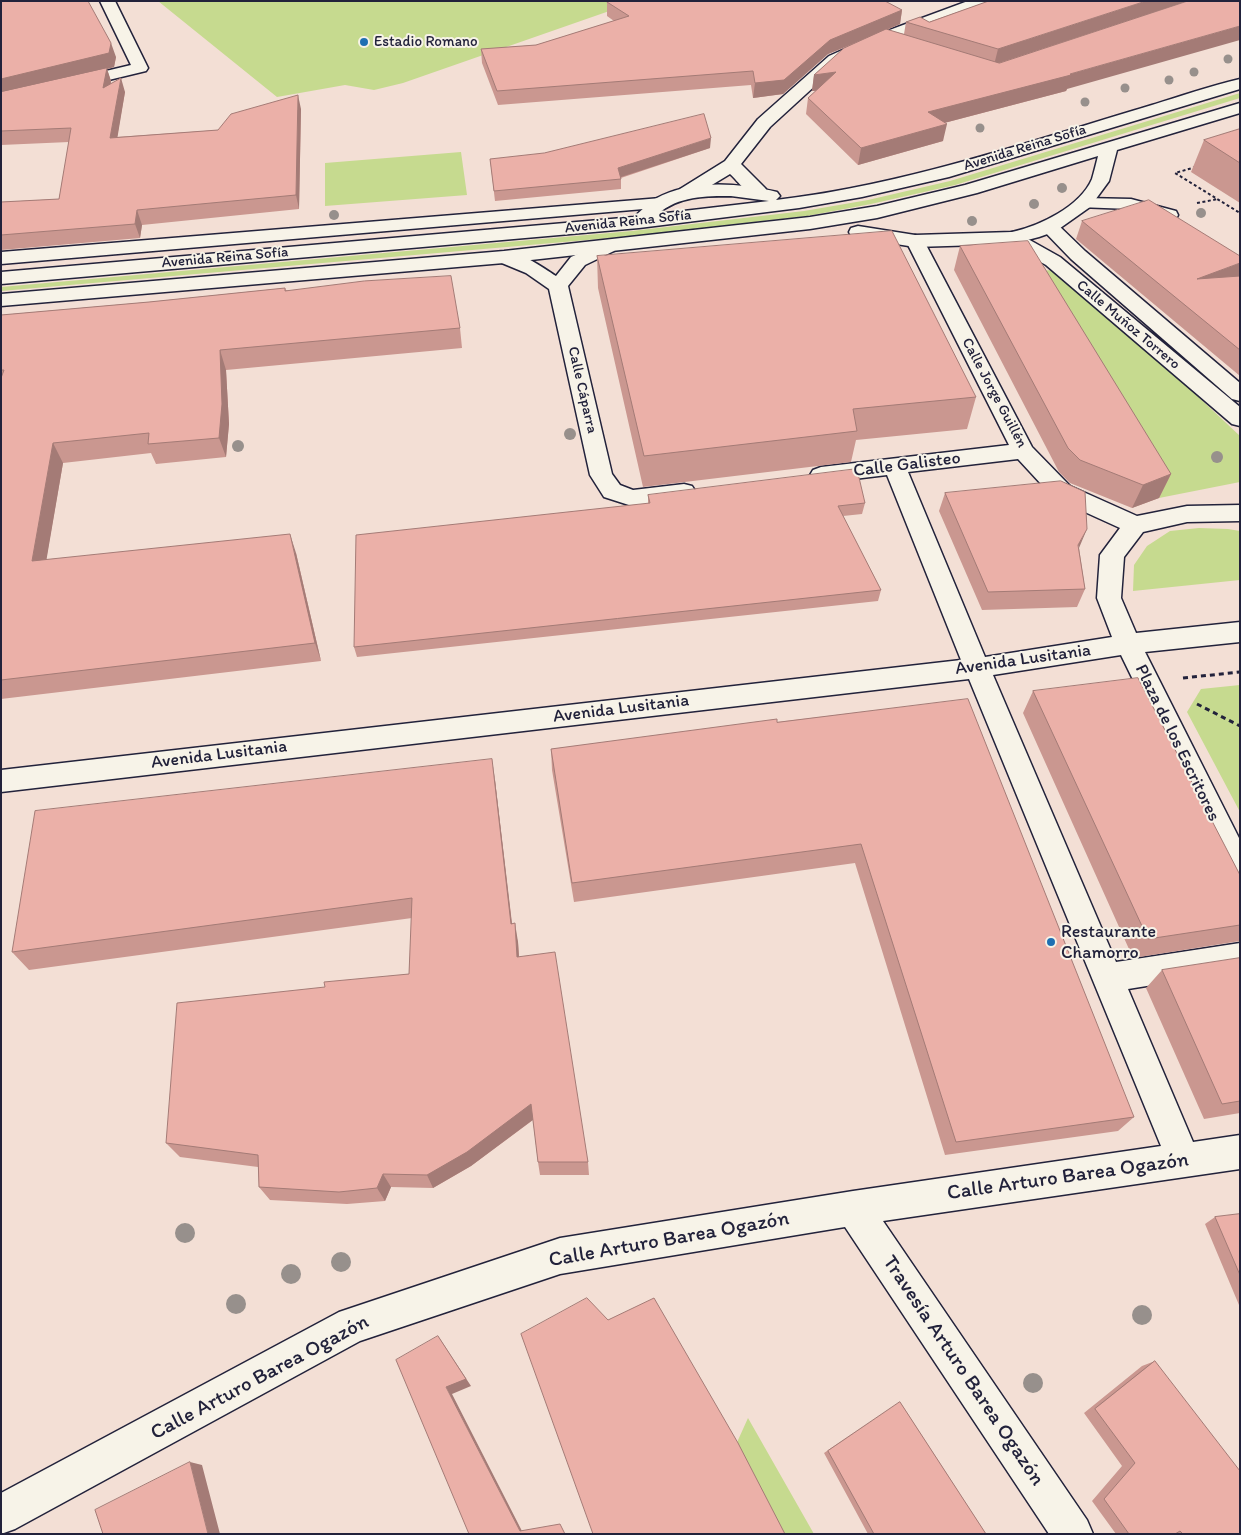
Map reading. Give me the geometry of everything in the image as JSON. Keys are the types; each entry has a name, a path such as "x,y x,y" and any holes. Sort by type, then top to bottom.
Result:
{"main road":[{"path":"2,100 140,68 107,1"},
{"path":"640,222 661,203 686,193 731,165 764,122 835,59 882,38 983,1"},
{"path":"882,38 910,47"},
{"name":"Avenida Reina Sofía","path":"1,278 640,222 799,203 862,192 943,173 1240,84"},
{"name":"Avenida Reina Sofía","path":"1,300 504,257 810,223 877,212 971,189 1240,108"},
{"path":"810,223 915,241 1012,238 1049,227 1084,203 1100,181 1108,148"},
{"path":"731,165 760,192"},
{"path":"686,193 760,192 799,203"},
{"name":"Avenida Reina Sofía","path":"1,258 661,203"},
{"path":"1084,203 1132,204 1168,214 1184,225"},
{"name":"Calle Muñoz Torrero","path":"1049,227 1078,255 1240,394"},
{"name":"Calle Muñoz Torrero","path":"1012,238 1053,261 1240,419"},
{"name":"Calle Jorge Guillén","path":"915,241 1024,451 1062,492 1135,525"},
{"path":"504,257 533,269 558,286 578,261 607,247"},
{"name":"Calle Cáparra","path":"558,286 601,475 612,491 632,498 710,489"},
{"name":"Calle Galisteo","path":"797,478 1024,451"},
{"path":"895,467 977,668 1184,1160"},
{"path":"1135,525 1187,514 1240,513"},
{"name":"Plaza de los Escritores","path":"1135,525 1112,555 1109,598 1128,644 1160,688 1240,870"},
{"name":"Avenida Lusitania","path":"1,781 977,668 1128,644 1240,632"},
{"path":"1108,978 1240,957"},
{"name":"Calle Arturo Barea Ogazón","path":"1,1516 352,1325 560,1256 853,1208 1240,1152"},
{"name":"Travesía Arturo Barea Ogazón","path":"853,1208 1073,1534"}],"path":[{"path":"1203,165 1175,173 1240,213"},
{"path":"1240,672 1173,679 1160,688 1240,726"}],"green space":[{"name":"Estadio Romano","path":"158,1 638,1 403,83 374,90 345,85 277,97"},
{"path":"1240,93 1240,98 955,185 807,216 633,236 1,291 1,287 632,231 804,211 868,200 950,181"},
{"path":"461,152 467,195 325,206 325,163"},
{"path":"1062,269 1240,436 1240,482 1159,498 1030,272"},
{"path":"1199,528 1240,531 1240,580 1133,591 1134,565 1147,546 1170,531"},
{"path":"1240,685 1240,812 1187,712 1201,689"},
{"path":"748,1418 814,1534 777,1534 734,1449"}],"building":[{"path":"1,1 88,1 111,43 109,53 1,79"},
{"path":"885,1 902,10 830,40 784,80 755,83 753,71 497,91 481,49 536,45 629,16 607,2"},
{"path":"989,1 1146,1 998,49 906,22 920,17 929,22"},
{"path":"1188,1 1240,1 1240,26 1071,75 928,112 947,124 861,148 808,98 836,72 814,75 844,48 886,29 999,63"},
{"path":"107,68 103,88 121,78 110,138 218,130 231,114 298,95 296,195 137,210 135,224 1,235 1,202 59,199 71,128 1,131 1,92"},
{"path":"704,114 711,138 618,168 621,179 494,191 490,159 544,153"},
{"path":"1240,129 1240,163 1204,140"},
{"path":"1149,200 1240,256 1240,263 1197,279 1240,276 1240,350 1082,221"},
{"path":"892,231 976,397 853,409 857,431 644,456 597,256"},
{"path":"1028,241 1171,474 1143,485 1080,460 1068,448 960,246"},
{"path":"451,276 460,328 220,350 222,404 219,438 148,444 149,433 53,443 32,561 290,534 315,643 1,680 1,378 4,370 1,370 1,315 285,288 285,291 364,281"},
{"path":"857,469 865,503 838,506 881,590 354,647 356,535 650,503 648,495"},
{"path":"1061,481 1085,492 1087,529 1078,545 1085,589 988,592 945,493"},
{"path":"1138,678 1240,875 1240,925 1148,939 1033,691"},
{"path":"968,699 1134,1117 956,1142 861,844 572,883 551,749 777,719 777,722"},
{"path":"492,759 511,924 515,923 517,957 555,952 588,1162 538,1162 531,1104 467,1152 427,1175 383,1174 377,1188 339,1192 259,1187 258,1155 166,1143 177,1003 325,987 324,982 409,974 412,898 12,952 35,811"},
{"path":"1240,958 1240,1101 1222,1104 1162,970"},
{"path":"1240,1214 1240,1275 1215,1217"},
{"path":"587,1298 608,1320 654,1298 738,1443 785,1534 593,1534 521,1334"},
{"path":"438,1336 466,1379 446,1387 520,1531 560,1524 565,1534 469,1534 396,1360"},
{"path":"1155,1361 1240,1471 1240,1534 1183,1534 1180,1531 1175,1534 1129,1534 1104,1499 1135,1463 1095,1409"},
{"path":"900,1402 986,1534 874,1534 828,1451"},
{"path":"190,1462 208,1534 103,1534 95,1510"}],"place":[{"name":"Estadio Romano","path":"364,42"},
{"name":"Restaurante Chamorro","path":"1051,942"}]}
